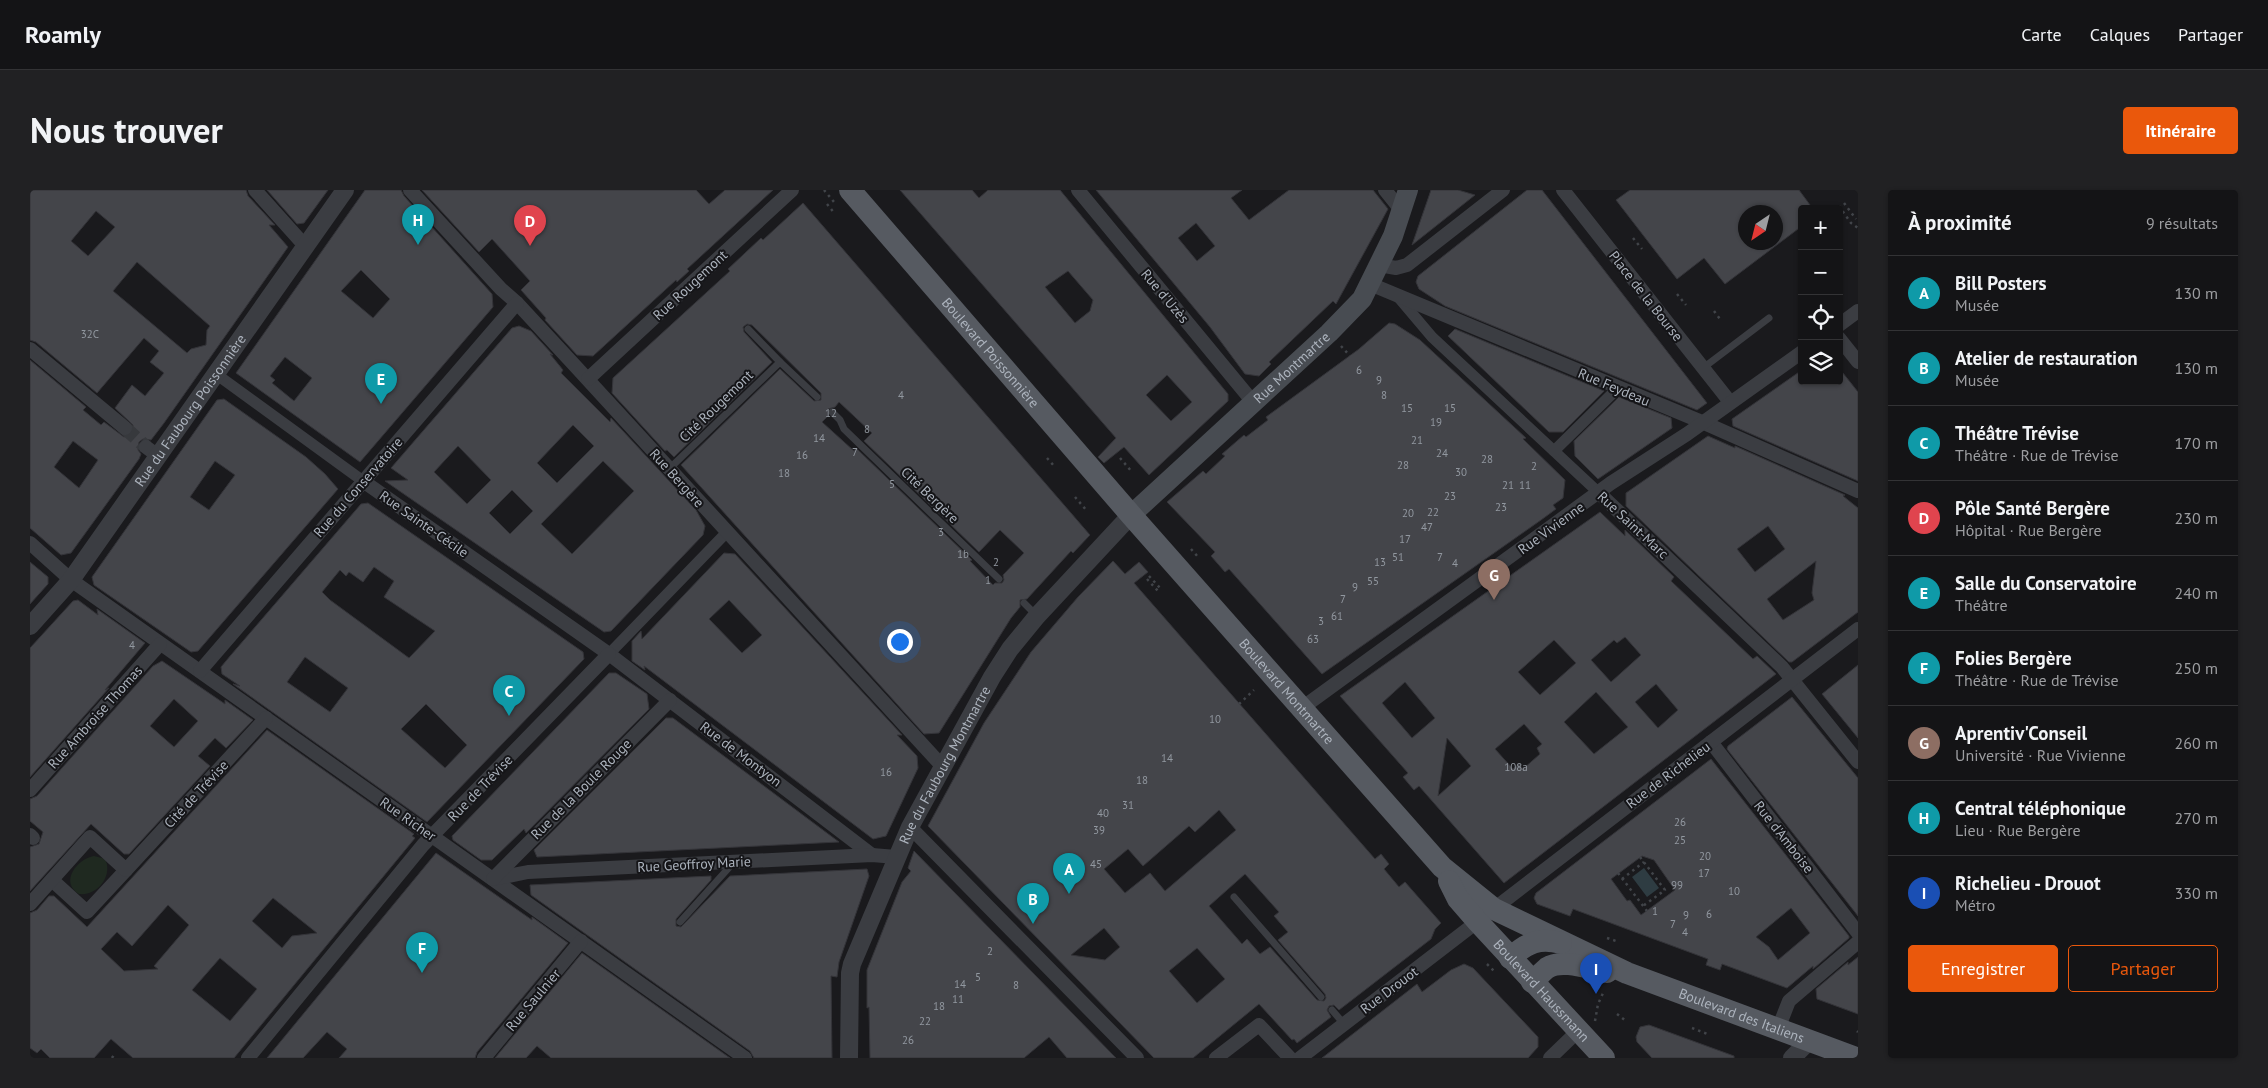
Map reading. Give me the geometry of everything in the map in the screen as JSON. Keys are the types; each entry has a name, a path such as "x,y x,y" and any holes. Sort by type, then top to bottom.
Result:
{"main road":[{"name":"Boulevard Poissonnière","path":"850,190 1131,515"},
{"name":"Rue Montmartre","path":"1131,515 1329,333 1362,299 1393,236 1408,190"},
{"name":"Boulevard Montmartre","path":"1131,515 1442,867 1458,899 1486,915"},
{"name":"Boulevard des Italiens","path":"1486,915 1583,951 1627,973 1856,1058"},
{"name":"Boulevard Haussmann","path":"1486,915 1502,965 1532,982 1587,1027 1604,1058"},
{"path":"1502,965 1523,947 1539,940 1561,943 1583,951"},
{"name":"Boulevard des Italiens","path":"1532,982 1547,968 1554,965 1627,973"}],"street":[{"path":"255,190 306,246"},
{"name":"Rue du Faubourg Poissonnière","path":"30,626 71,580 152,452 216,374 346,190"},
{"name":"Rue Bergère","path":"410,190 501,289 517,303 588,379 943,767"},
{"name":"Rue Rougemont","path":"588,379 792,190"},
{"name":"Rue d'Uzès","path":"1078,190 1253,402"},
{"path":"1385,190 1402,210"},
{"name":"Place de la Bourse","path":"1562,190 1730,402"},
{"path":"1379,265 1391,268 1407,265 1499,191"},
{"name":"Rue Feydeau","path":"1370,284 1399,298 1447,316 1702,422 1858,491"},
{"name":"Rue Saint-Marc","path":"1399,298 1432,338 1599,493 1774,660 1858,762"},
{"name":"Rue du Conservatoire","path":"200,671 517,303"},
{"path":"1843,322 1858,311"},
{"path":"1841,340 1858,362"},
{"path":"30,350 125,428"},
{"name":"Rue Vivienne","path":"1302,708 1599,493 1798,355"},
{"name":"Rue Sainte-Cécile","path":"216,374 363,481 609,654"},
{"path":"1554,451 1618,388"},
{"name":"Rue du Faubourg Montmartre","path":"849,1058 850,973 852,964 910,827 1010,649 1131,515"},
{"name":"Rue de Trévise","path":"248,1058 433,836 727,532"},
{"name":"Rue Richer","path":"30,543 71,580 745,1058"},
{"name":"Rue de Richelieu","path":"1486,915 1858,629"},
{"name":"Rue Ambroise Thomas","path":"30,790 160,644"},
{"name":"Rue de Montyon","path":"609,654 872,855"},
{"name":"Rue de la Boule Rouge","path":"493,879 524,845 670,700"},
{"name":"Cité de Trévise","path":"52,880 87,912 266,718"},
{"name":"Rue d'Amboise","path":"1711,742 1858,933"},
{"path":"910,827 1137,1058"},
{"path":"30,904 90,837 126,870"},
{"name":"Rue Geoffroy Marie","path":"493,879 528,872 872,855 896,857"},
{"name":"Rue Drouot","path":"1300,1058 1486,915"},
{"name":"Rue Saulnier","path":"484,1058 581,942"},
{"path":"1778,1029 1789,1002 1858,942"},
{"path":"1216,1058 1260,1025 1290,1058"},
{"path":"1550,1058 1587,1027"},
{"path":"1792,1058 1809,1041"}],"lane":[{"path":"1703,369 1769,318"},
{"path":"748,329 817,398"},
{"name":"Cité Rougemont","path":"669,469 780,362"},
{"name":"Cité Bergère","path":"832,412 840,420 844,429 999,579"},
{"path":"1024,603 1038,616"},
{"path":"680,922 734,862"},
{"path":"1234,897 1321,997"},
{"path":"1332,1010 1344,1024"}],"path":[{"path":"1844,203 1856,220"},
{"path":"826,204 835,214"},
{"path":"1843,212 1851,223 1858,228"},
{"path":"1633,238 1642,249"},
{"path":"1677,294 1686,305"},
{"path":"1714,311 1720,320"},
{"path":"1337,341 1350,356"},
{"path":"1047,458 1055,467"},
{"path":"1120,458 1132,472"},
{"path":"1075,497 1087,511"},
{"path":"1191,549 1199,558"},
{"path":"1148,578 1160,590"},
{"path":"1239,704 1254,690"},
{"path":"1640,857 1665,890 1643,906"},
{"path":"1622,879 1644,862"},
{"path":"1618,873 1647,911"},
{"path":"1607,938 1619,942"},
{"path":"1487,964 1502,965"},
{"path":"1587,1027 1606,987"},
{"path":"1617,1014 1626,1021"},
{"path":"1692,1028 1710,1035"},
{"path":"112,1058 115,1054"}],"green space":[{"path":"94,856 106,861 107,874 97,889 85,894 79,894 73,889 70,877 77,866"}],"shaded area":[{"path":"1644,868 1659,888 1647,897 1632,877"}],"building":[{"path":"30,190 246,190 248,196 275,225 269,225 288,247 164,423 151,440 143,439 139,442 138,450 141,454 139,459 71,553 61,555 30,528 30,360 86,407 83,410 101,425 104,422 124,437 132,433 133,425 115,408 132,385 145,396 164,373 150,362 159,351 144,338 97,393 36,342 30,340","holes":["96,211 115,227 88,256 71,241","137,262 210,326 207,330 206,345 191,349 187,353 113,291","73,441 98,460 79,488 54,467"]},
{"path":"267,190 328,190 304,223 297,224"},
{"path":"365,190 401,190 404,196 492,294 493,307 360,462 236,373","holes":["361,270 390,299 373,318 341,291","285,357 312,378 294,401 272,383 275,380 270,376"]},
{"path":"422,190 696,190 709,204 725,190 773,190 687,269 689,271 677,282 676,280 593,356 577,355 545,320 546,318 521,290 530,281 492,239 479,252"},
{"path":"900,190 972,190 979,198 988,190 1060,190 1228,394 1228,401 1149,475 1124,447 1104,463 1098,457 1116,438","holes":["1068,271 1093,300 1090,311 1075,323 1045,287","1167,375 1192,402 1171,421 1146,395"]},
{"path":"1096,190 1242,190 1231,198 1249,220 1289,190 1373,190 1388,209 1336,304 1333,301 1269,362 1271,364 1259,376 1245,374 1210,327","holes":["1196,223 1215,246 1197,261 1178,238"]},
{"path":"1431,190 1458,190 1475,195 1412,245"},
{"path":"1527,190 1542,190 1707,403 1697,410 1445,306 1419,289 1416,282 1418,276"},
{"path":"1630,190 1799,190 1810,205 1798,205 1798,229 1783,240 1783,205 1738,205 1738,250 1770,250 1725,284 1704,258 1677,279 1616,200"},
{"path":"803,203 1090,535 1073,553 1071,551 1027,599 1020,600 1020,607 1011,618 939,733 924,734 681,465 780,369 814,401 821,400 821,393 752,325 747,324 743,327 744,332 772,362 674,457 667,450 665,451 612,393 613,378 730,271 728,269 761,238 763,240","holes":["839,402 872,433 864,441 979,552 1000,530 1024,553 1003,575 1004,580 1002,583 995,583 993,585 970,561 972,560 856,448 854,451 822,422 828,416 828,409 835,407"]},
{"path":"1389,323 1395,324 1420,340 1526,438 1523,439 1565,480 1563,498 1553,505 1556,509 1541,520 1322,674 1229,569 1225,572 1211,556 1215,552 1167,502 1203,471 1206,474 1225,456 1222,454 1244,435 1246,437 1268,420 1266,417 1359,349"},
{"path":"519,326 531,331 553,355 550,354 563,370 561,373 610,422 611,418 696,510 705,526 703,535 611,631 604,632 385,481 408,480 391,468 512,328","holes":["573,425 594,446 557,483 537,463","458,446 491,480 467,504 434,472","603,461 634,491 572,554 541,524","512,490 533,511 510,534 489,513"]},
{"path":"1455,329 1604,391 1563,432 1549,432 1448,336"},
{"path":"1798,373 1798,385 1843,385 1843,373 1858,392 1858,481 1733,426 1732,419"},
{"path":"1619,397 1671,418 1672,428 1598,479 1575,456 1574,441"},
{"path":"224,399 306,457 338,489 198,651 191,652 94,585 92,577 217,400","holes":["215,461 235,475 209,510 190,497"]},
{"path":"1708,436 1845,495 1843,496 1858,508 1858,612 1792,662 1789,662 1626,506 1626,493","holes":["1768,526 1785,549 1755,572 1737,549","1816,561 1812,593 1814,600 1783,620 1767,599"]},
{"path":"368,503 583,652 584,659 427,822 233,684 240,686 222,674 221,667 361,504","holes":["374,567 394,581 384,597 435,631 409,658 330,600 322,592 340,570 346,576 349,572 363,582","305,657 348,688 330,712 287,682","426,704 467,745 445,768 401,729"]},
{"path":"1600,512 1625,536 1625,530 1674,577 1671,581 1753,659 1757,656 1776,674 1504,883 1419,786 1414,790 1403,777 1408,773 1340,696","holes":["1625,637 1641,655 1611,682 1591,660 1614,640 1617,643","1554,640 1576,663 1540,695 1518,672","1405,682 1435,718 1412,738 1382,703","1656,684 1678,710 1658,728 1635,702","1596,692 1628,727 1594,754 1564,722","1524,724 1542,744 1537,748 1540,754 1523,769 1519,764 1513,769 1495,749","1447,738 1471,766 1438,796"]},
{"path":"724,553 735,554 902,735 897,735 917,756 918,768 886,836 873,839 644,666 645,670 632,661 632,641 641,631 642,639","holes":["729,600 762,635 742,653 709,619"]},
{"path":"1113,561 1125,574 1139,562 1148,572 1134,583 1375,859 1381,854 1389,864 1384,869 1399,887 1405,882 1441,923 1435,929 1431,939 1339,1010 1334,1005 1329,1006 1327,1010 1331,1017 1297,1043 1259,1004 1193,1058 1154,1058 928,826 984,723 1031,652 1078,597","holes":["1219,810 1236,830 1165,891 1150,873 1125,893 1104,869 1128,849 1143,866 1189,826 1195,832","1245,874 1279,912 1274,916 1288,932 1278,940 1325,994 1326,998 1324,1001 1317,1000 1270,947 1260,954 1247,939 1242,944 1209,906","1104,928 1120,947 1105,960 1071,955","1197,948 1225,979 1197,1003 1169,971"]},
{"path":"30,562 48,577 48,584 30,604"},
{"path":"78,600 98,615 97,609 145,643 105,690 109,688 30,777 30,648 73,601"},
{"path":"162,661 225,704 225,700 253,720 226,748 215,738 198,756 210,766 129,854 124,854 91,824 30,891 30,847 39,844 43,832 30,821 30,799 37,796 153,666","holes":["174,699 198,721 174,747 150,726"]},
{"path":"1858,665 1858,738 1822,694"},
{"path":"609,673 616,673 647,694 649,709 526,833 524,829 492,860 481,860 453,840 452,836"},
{"path":"1792,697 1858,778 1858,916 1727,749 1728,746"},
{"path":"666,718 673,718 839,842 537,857 534,850"},
{"path":"267,730 414,834 412,836 415,838 234,1058 133,1058 111,1039 94,1058 50,1058 41,1049 37,1053 30,1048 30,913 37,910 49,896 54,896 87,927","holes":["273,898 317,933 292,936 282,948 252,921","168,905 189,925 154,966 158,969 124,971 101,949 117,932 132,946","220,958 257,989 230,1021 192,990"]},
{"path":"1711,759 1849,938 1813,969 1813,966 1787,988 1722,964 1720,970 1706,965 1708,959 1573,909 1570,916 1537,904 1534,898 1536,893","holes":["1642,856 1654,860 1675,890 1641,915 1630,900 1627,901 1611,879","1791,908 1810,933 1778,960 1769,947 1756,937"]},
{"path":"914,851 1116,1058 1067,1058 1049,1037 1024,1058 870,1058 867,970 902,882 911,871 908,868"},
{"path":"436,853 568,943 477,1052 475,1058 339,1058 347,1049 327,1032 303,1058 267,1058"},
{"path":"867,869 869,876 839,962 837,977 831,976 832,1058 754,1058 750,1051 531,895 530,885 711,876 711,880 676,919 676,926 681,927 730,876"},
{"path":"582,953 730,1058 551,1058 537,1046 526,1058 495,1058"},
{"path":"1858,957 1858,1014 1817,999 1816,989 1848,962 1848,965"},
{"path":"1464,964 1473,968 1538,1037 1538,1047 1528,1058 1322,1058 1417,984 1422,992 1451,970"},
{"path":"1649,1025 1734,1056 1734,1058 1652,1058 1637,1042 1636,1037 1640,1027"}],"tunnel":[{"path":"125,428 146,447"}],"place":[{"name":"Central téléphonique","path":"418,245"},
{"name":"Pôle Santé Bergère","path":"530,246"},
{"name":"Salle du Conservatoire","path":"381,404"},
{"name":"Aprentiv'Conseil","path":"1494,600"},
{"name":"Théâtre Trévise","path":"509,716"},
{"name":"Bill Posters","path":"1069,894"},
{"name":"Atelier de restauration","path":"1033,924"},
{"name":"Folies Bergère","path":"422,973"},
{"name":"Richelieu - Drouot","path":"1596,994"}]}
